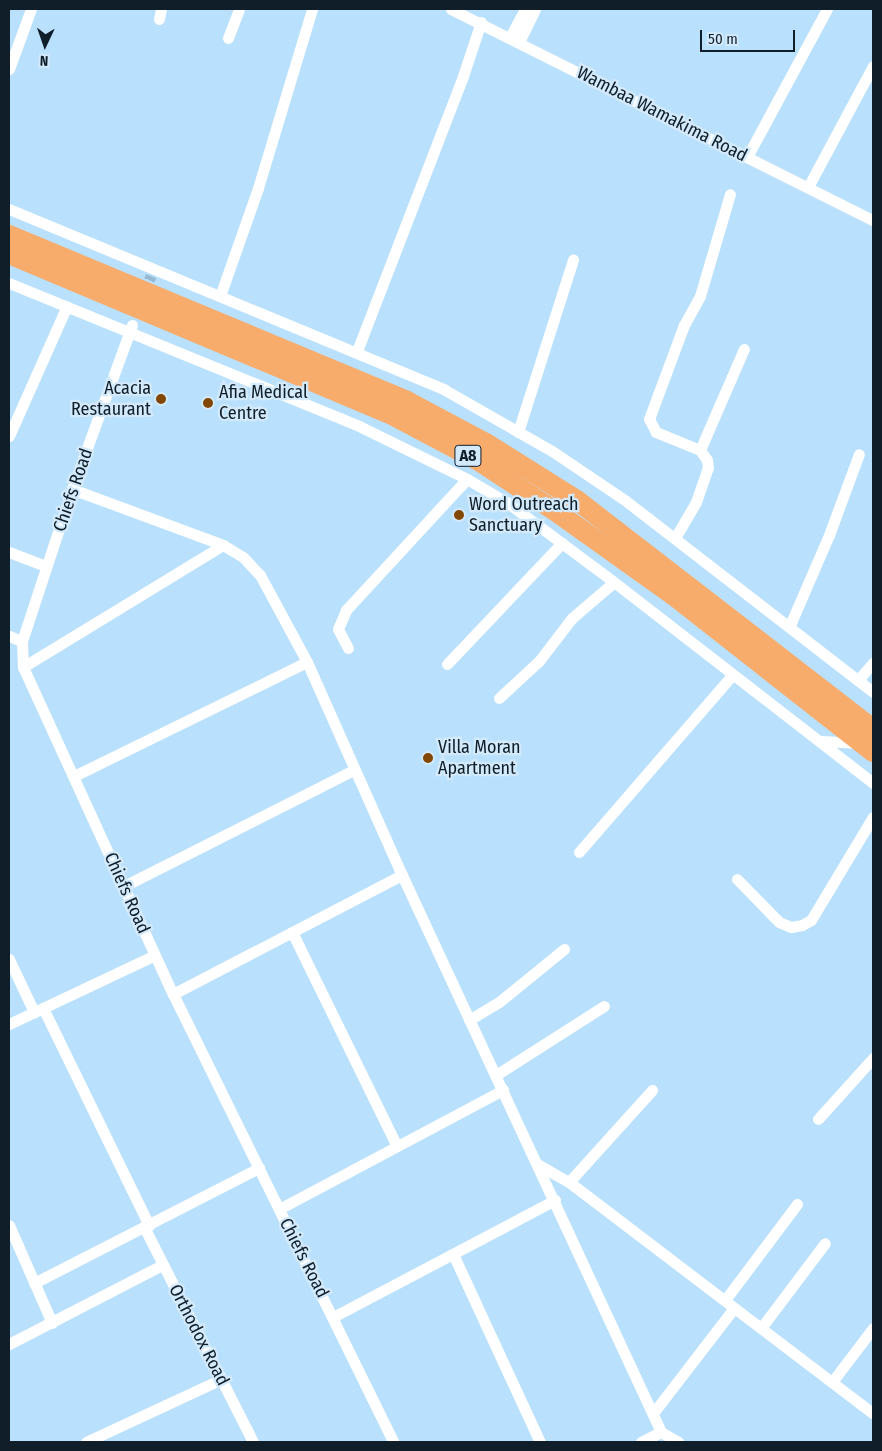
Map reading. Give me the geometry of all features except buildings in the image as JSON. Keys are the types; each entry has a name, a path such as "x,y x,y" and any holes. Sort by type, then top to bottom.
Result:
{"highway":[{"name":"A8","path":"9,235 407,401 486,444 578,501 870,741"},
{"name":"A8","path":"9,254 388,413 477,460 558,513 870,741"}],"street":[{"path":"9,69 30,9"},
{"path":"228,38 239,9"},
{"path":"220,296 258,188 312,9"},
{"name":"Wambaa Wamakima Road","path":"451,9 481,22 873,220"},
{"path":"515,39 525,9"},
{"path":"515,39 535,9"},
{"path":"747,157 826,9"},
{"path":"357,352 481,22"},
{"path":"808,187 873,66"},
{"path":"675,538 696,502 708,468 707,460 700,450 656,432 649,419 684,324 700,296 730,194"},
{"path":"9,209 56,228 152,273 220,296 445,390 518,432 611,491 790,625 873,692"},
{"path":"46,250 56,228"},
{"path":"518,432 573,260"},
{"path":"9,282 68,306 131,328 377,434 466,479 508,504 562,543 873,783"},
{"path":"9,434 68,306"},
{"name":"Chiefs Road","path":"131,328 72,489 22,641 23,667 173,994 393,1442"},
{"path":"700,450 744,349"},
{"path":"790,625 829,535 859,454"},
{"path":"348,648 338,629 346,610 466,479"},
{"path":"72,489 223,545 243,557 260,575 308,662 354,770 402,875 654,1412 661,1432 678,1442"},
{"path":"447,664 562,543"},
{"path":"23,667 223,545"},
{"path":"9,552 46,566"},
{"path":"499,698 539,661 572,618 614,582"},
{"path":"9,636 22,641"},
{"path":"74,776 308,662"},
{"path":"858,680 873,663"},
{"path":"579,852 733,674"},
{"path":"821,741 870,741"},
{"path":"124,886 354,770"},
{"path":"737,879 779,922 791,927 802,925 811,920 873,817"},
{"path":"173,994 402,875"},
{"path":"292,932 396,1146"},
{"path":"469,1020 498,1002 564,949"},
{"path":"9,1024 155,955"},
{"name":"Orthodox Road","path":"9,959 38,1010 146,1226 162,1265 253,1442"},
{"path":"496,1075 604,1006"},
{"path":"818,1119 873,1058"},
{"path":"279,1209 503,1090"},
{"path":"568,1182 652,1090"},
{"path":"539,1165 568,1182 873,1414"},
{"path":"34,1283 259,1168"},
{"path":"333,1317 555,1200"},
{"path":"725,1300 797,1204"},
{"path":"9,1225 52,1323"},
{"path":"761,1328 825,1243"},
{"path":"453,1254 540,1442"},
{"path":"9,1344 162,1265"},
{"path":"654,1412 734,1308"},
{"path":"832,1382 873,1328"},
{"path":"86,1442 104,1438 222,1379"},
{"path":"641,1442 661,1432"}],"tunnel":[{"path":"143,295 151,276"}],"place":[{"name":"Acacia Restaurant","path":"161,399"},
{"name":"Afia Medical Centre","path":"208,403"},
{"name":"Word Outreach Sanctuary","path":"459,515"},
{"name":"Villa Moran Apartment","path":"428,758"}]}
